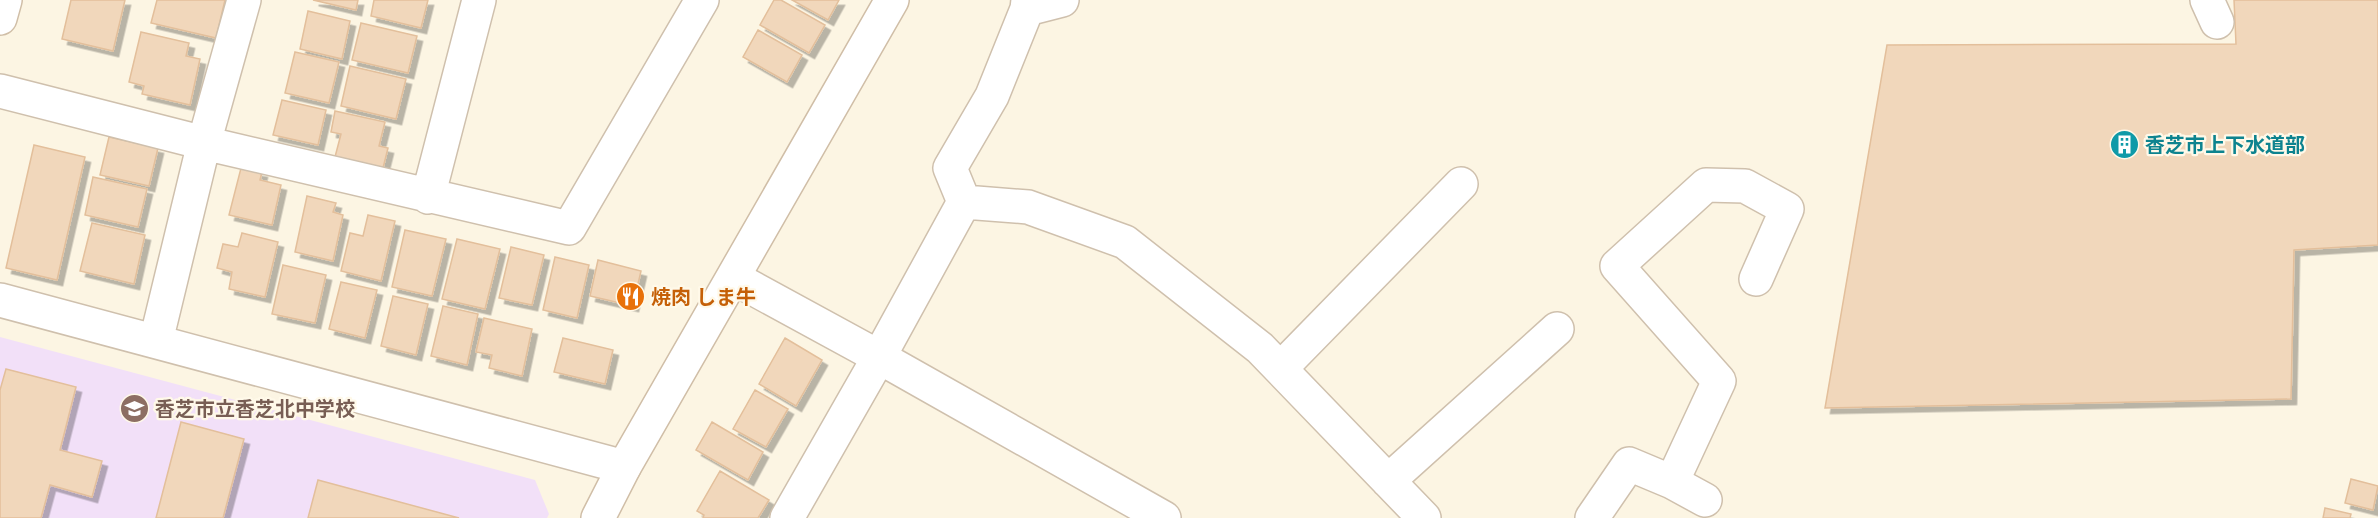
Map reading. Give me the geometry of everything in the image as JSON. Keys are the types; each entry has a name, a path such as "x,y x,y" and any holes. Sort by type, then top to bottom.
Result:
{"street":[{"path":"0,18 5,0"},
{"path":"156,341 204,143 244,0"},
{"path":"428,197 479,0"},
{"path":"0,90 204,143 569,228 702,0"},
{"path":"598,518 624,467 892,0"},
{"path":"964,202 950,168 992,96 1028,4 1062,0"},
{"path":"1281,368 1461,184"},
{"path":"1672,482 1719,381 1617,266 1706,185 1745,186 1787,209 1756,279"},
{"path":"787,518 964,202"},
{"path":"964,202 1028,207 1125,242 1260,348 1424,518"},
{"path":"734,278 1164,518"},
{"path":"0,300 624,467"},
{"path":"1388,481 1557,329"},
{"path":"1592,518 1629,464 1672,482 1705,500"}],"shaded area":[{"name":"香芝市立香芝北中学校","path":"0,337 535,480 549,514 547,518 0,518"}],"building":[{"path":"71,0 125,0 113,51 62,39"},
{"path":"157,0 225,0 216,38 151,23"},
{"path":"313,0 358,0 356,10"},
{"path":"374,0 428,0 421,28 371,16"},
{"path":"774,0 781,0 825,25 809,53 760,25"},
{"path":"792,0 839,0 828,20"},
{"name":"香芝市上下水道部","path":"2234,0 2378,0 2378,245 2294,250 2291,399 1825,408 1887,45 2236,44"},
{"path":"308,11 350,21 342,59 300,49"},
{"path":"361,23 417,36 408,73 352,60"},
{"path":"758,30 802,55 787,82 743,57"},
{"path":"141,32 189,43 186,56 200,59 190,105 142,94 144,86 129,82"},
{"path":"295,52 339,62 329,103 285,93"},
{"path":"350,66 406,79 396,119 341,106"},
{"path":"282,100 326,110 318,145 273,135"},
{"path":"335,111 385,122 379,146 388,148 383,168 335,157 341,134 331,132"},
{"path":"109,137 158,148 149,186 100,175"},
{"path":"34,145 85,157 57,280 6,268"},
{"path":"241,168 262,172 260,180 281,185 272,225 229,215"},
{"path":"93,177 147,189 138,227 85,215"},
{"path":"307,196 336,203 333,212 343,215 333,261 295,252"},
{"path":"368,215 395,221 381,281 341,271 350,233 363,236"},
{"path":"92,223 145,235 134,284 80,271"},
{"path":"405,230 446,239 432,296 392,287"},
{"path":"242,233 278,242 265,297 229,289 232,272 217,268 223,244 238,247"},
{"path":"457,239 500,249 485,309 442,299"},
{"path":"511,247 544,255 532,305 499,298"},
{"path":"555,257 589,265 577,318 543,310"},
{"path":"598,260 641,271 633,306 590,296"},
{"path":"283,265 326,275 315,323 272,314"},
{"path":"341,282 377,290 365,338 329,329"},
{"path":"393,296 428,304 416,355 381,346"},
{"path":"443,306 478,314 467,365 431,356"},
{"path":"484,318 532,329 522,376 489,368 492,355 476,352"},
{"path":"563,338 613,350 605,384 554,372"},
{"path":"785,338 822,360 796,406 759,384"},
{"path":"6,369 76,387 60,450 102,461 92,497 50,485 41,518 0,518 0,390"},
{"path":"755,390 788,409 766,447 733,429"},
{"path":"181,422 244,439 223,518 156,518"},
{"path":"712,422 763,452 748,480 696,450"},
{"path":"720,471 769,500 758,518 703,518 704,515 697,511"},
{"path":"2351,479 2378,486 2373,510 2345,503"},
{"path":"318,480 459,518 308,518"},
{"path":"2325,508 2351,514 2350,518 2323,518"}],"place":[{"name":"香芝市上下水道部","path":"2124,145"},
{"name":"焼肉 しま牛","path":"630,297"},
{"name":"香芝市立香芝北中学校","path":"134,409"}]}
